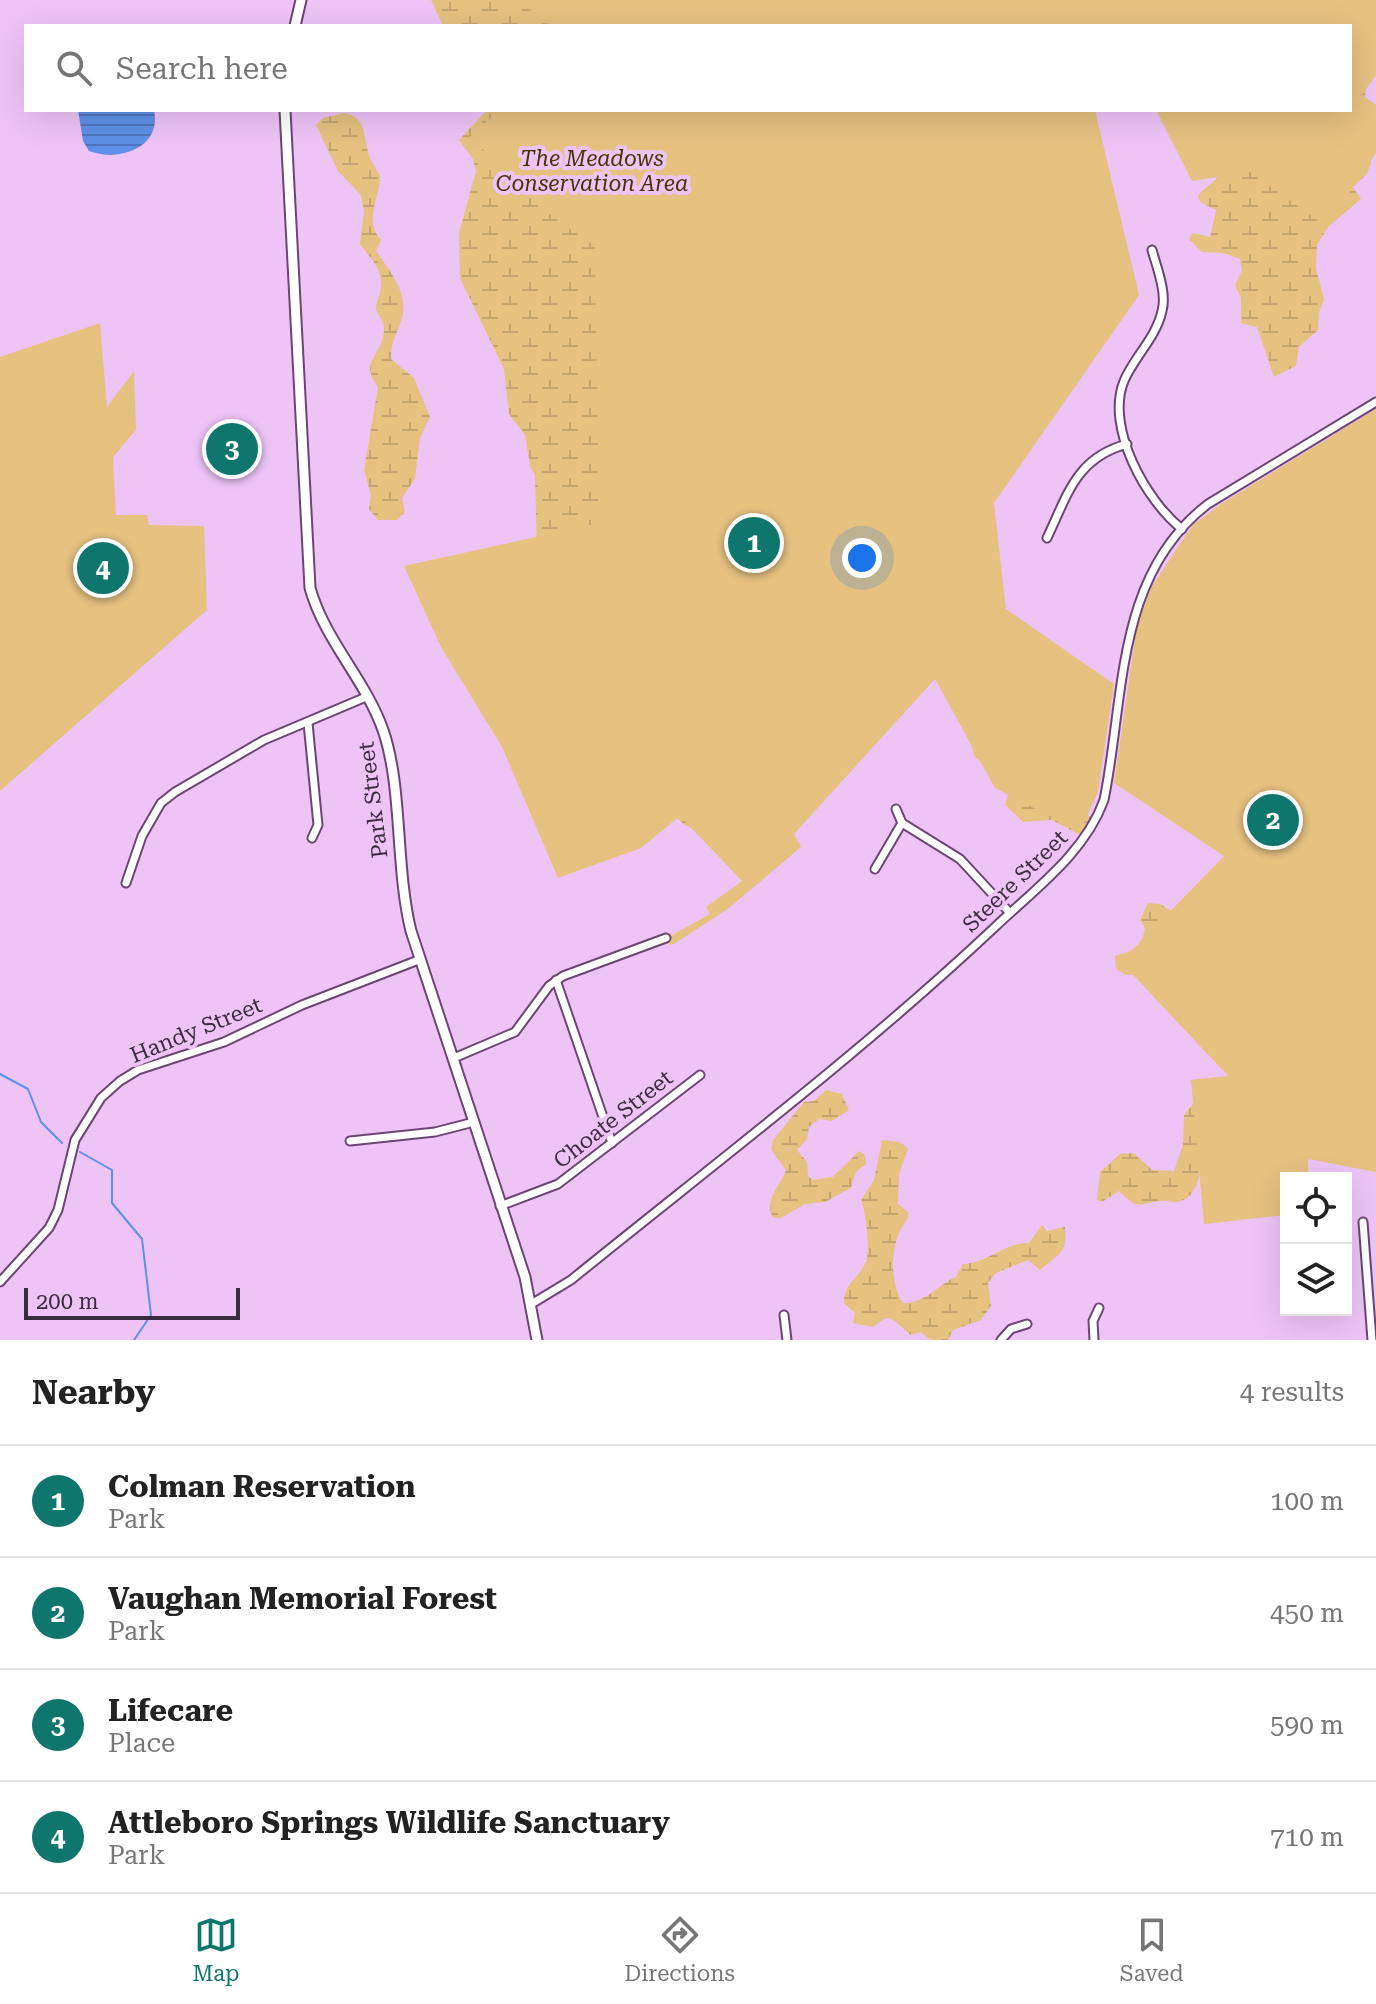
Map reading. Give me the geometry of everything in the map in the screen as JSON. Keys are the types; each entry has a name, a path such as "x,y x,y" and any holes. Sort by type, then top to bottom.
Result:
{"main road":[{"path":"295,24 301,0"},
{"name":"Park Street","path":"285,112 306,563 313,598 324,629 366,697 389,750 400,881 421,959 533,1303 537,1340"}],"street":[{"path":"1152,250 1163,309 1152,337 1123,384 1119,401 1127,444 1142,486 1182,529"},
{"name":"Steere Street","path":"533,1303 571,1280 908,1006 1068,857 1096,823 1109,775 1124,655 1134,612 1146,584 1182,529 1208,504 1376,402"},
{"path":"1047,538 1082,468 1094,457 1127,444"},
{"path":"126,883 142,836 161,803 190,780 264,740 366,697"},
{"path":"308,723 318,825 312,838"},
{"path":"896,809 902,823 960,859 1010,913"},
{"path":"875,869 902,823"},
{"path":"454,1058 515,1032 556,980 666,938"},
{"name":"Handy Street","path":"0,1282 49,1228 58,1210 75,1140 101,1098 120,1081 138,1070 224,1042 302,1005 421,959"},
{"path":"556,980 612,1143"},
{"name":"Choate Street","path":"500,1206 558,1184 700,1075"},
{"path":"350,1141 435,1132 474,1122"},
{"path":"1363,1222 1372,1340"},
{"path":"1094,1340 1093,1321 1099,1308"},
{"path":"784,1315 787,1340"},
{"path":"1001,1340 1011,1329 1027,1324"}],"green space":[{"path":"431,0 852,0 857,24 442,24"},
{"path":"518,0 1376,0 1376,75 1362,95 1376,105 1376,153 1327,227 1250,172 1192,181 1157,112 1352,112 1352,24 548,24"},
{"path":"1366,83 1364,118 1371,164 1366,175 1353,187 1361,199 1328,227 1317,245 1316,268 1324,299 1318,330 1299,347 1296,366 1274,377 1257,327 1241,323 1241,298 1235,285 1242,270 1240,259 1224,253 1202,252 1189,239 1193,233 1210,237 1216,210 1200,202 1198,195 1240,158 1345,112 1352,112"},
{"name":"The Meadows Conservation Area","path":"485,112 864,112 927,429 1078,813 1091,817 1093,822 1086,833 1080,835 1052,820 1023,822 1005,805 1011,787 975,757 940,647 704,834 683,824 673,814 537,551 535,475 530,466 525,435 509,414 504,369 460,278 459,233 476,171 473,159 459,140"},
{"name":"The Meadows Conservation Area","path":"497,112 1095,112 1139,295 994,503 1006,609 1114,684 1098,792 1080,832 995,788 935,679 794,834 801,847 729,908 674,944 669,945 667,938 710,914 706,907 742,881 680,816 641,848 558,878 502,747 441,647 404,566 599,523 595,246 553,217 470,137"},
{"path":"344,113 352,115 361,124 370,158 380,176 373,217 373,225 381,240 376,251 392,274 403,300 402,318 393,342 391,359 414,378 430,417 420,438 415,479 402,498 405,512 397,520 378,520 369,509 371,495 364,470 378,387 370,370 384,330 376,307 381,288 380,276 360,244 364,211 361,195 338,171 316,125 323,118"},
{"path":"100,323 107,407 134,371 136,430 113,457 116,515 147,515 149,525 204,526 207,610 0,791 0,357"},
{"path":"1376,409 1376,1172 1308,1159 1308,1172 1280,1172 1280,1216 1204,1224 1191,1080 1228,1076 1121,962 1224,856 1114,783 1137,625 1151,588 1194,524 1221,504"},
{"path":"1148,903 1160,904 1180,916 1145,974 1126,975 1116,969 1115,956 1132,950 1142,940 1145,928 1140,920"},
{"path":"826,1090 842,1094 849,1110 832,1121 819,1119 809,1127 807,1139 797,1150 807,1162 808,1176 813,1180 833,1177 859,1151 865,1155 866,1164 856,1172 851,1188 825,1202 805,1204 781,1218 773,1218 770,1204 786,1170 771,1149 773,1140 804,1102 814,1101"},
{"path":"1198,1097 1202,1155 1197,1184 1191,1195 1178,1202 1139,1205 1119,1191 1102,1202 1097,1200 1100,1172 1120,1154 1134,1153 1152,1170 1174,1171 1183,1145 1184,1115"},
{"path":"882,1140 899,1142 908,1148 899,1175 898,1204 908,1212 908,1217 897,1237 893,1267 903,1303 918,1300 956,1277 963,1264 1029,1243 1042,1225 1047,1231 1065,1227 1065,1243 1061,1252 1040,1270 1028,1260 996,1273 988,1283 991,1306 981,1320 953,1330 948,1340 931,1340 920,1332 911,1335 891,1318 873,1327 853,1323 855,1313 844,1303 845,1296 867,1259 867,1232 861,1200 874,1180"}],"water":[{"path":"78,112 154,112 151,134 136,149 113,155 101,154 89,151 83,141"}],"waterway":[{"path":"0,1074 28,1089 41,1122 62,1143"},
{"path":"80,1152 112,1170 112,1203 142,1239 151,1315 134,1340"}],"place":[{"name":"Lifecare","path":"232,449"},
{"name":"Colman Reservation","path":"754,543"},
{"name":"Attleboro Springs Wildlife Sanctuary","path":"103,568"},
{"name":"Vaughan Memorial Forest","path":"1273,820"}]}
